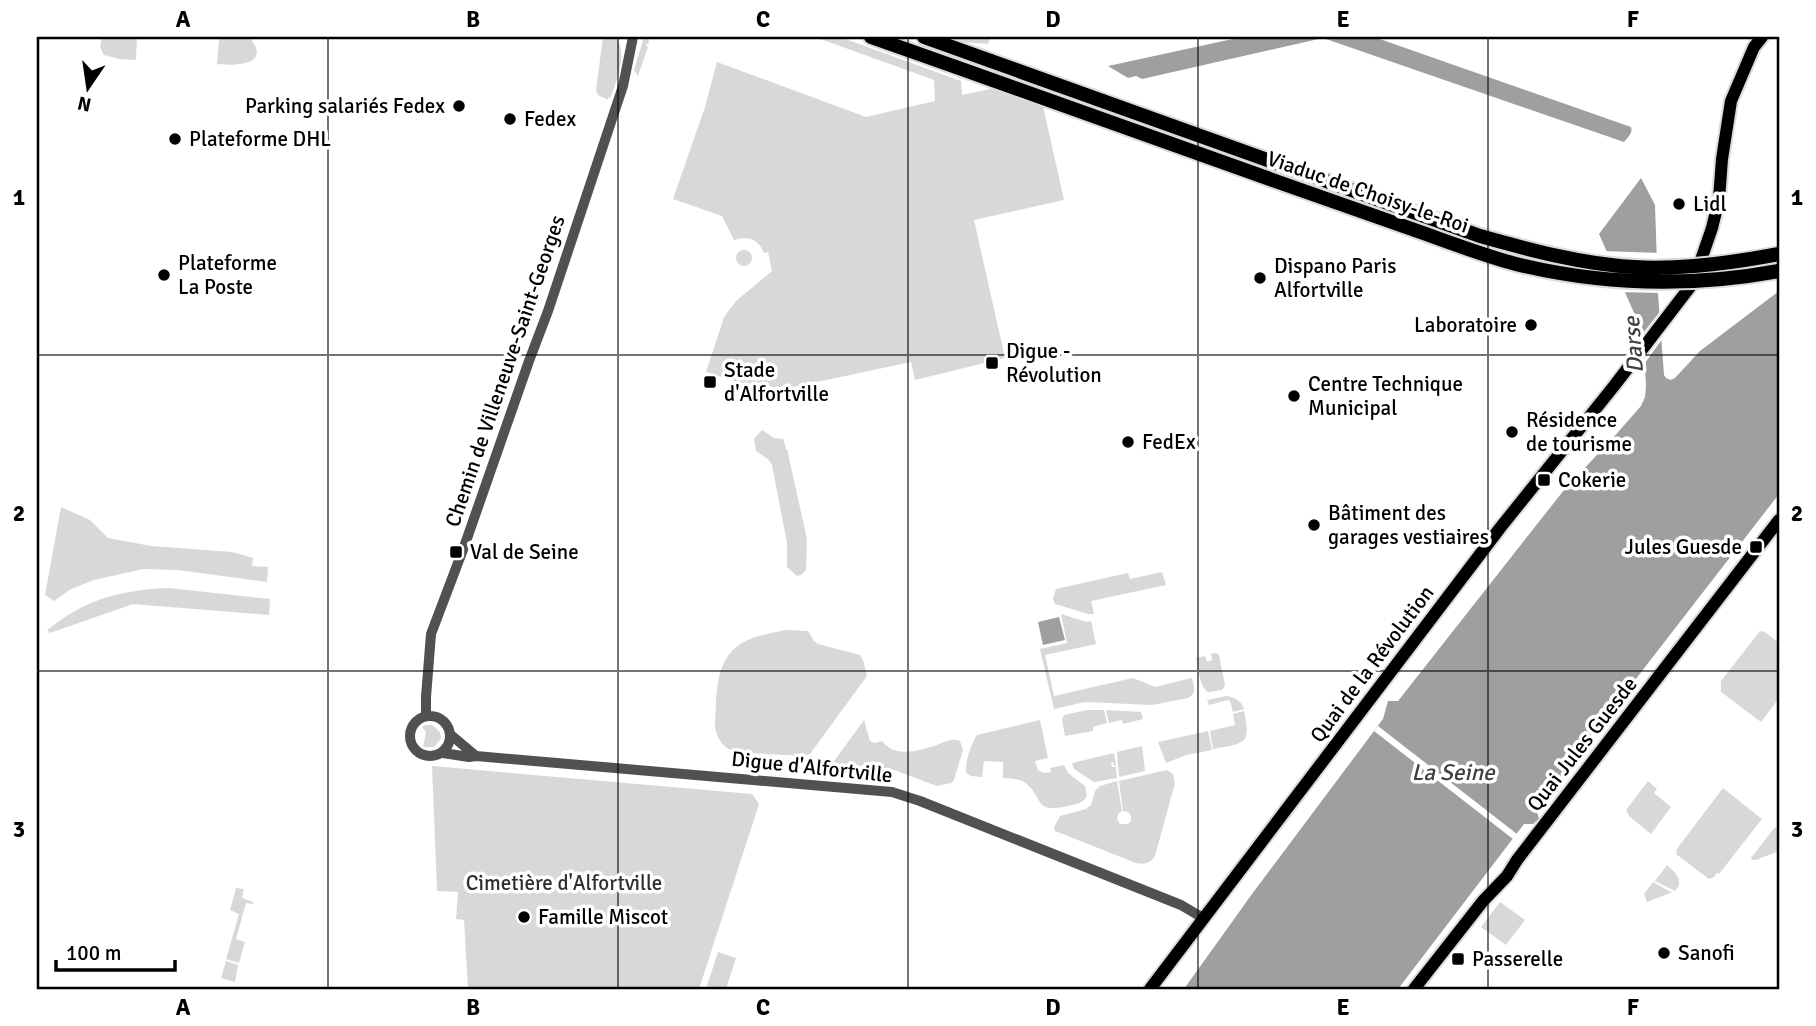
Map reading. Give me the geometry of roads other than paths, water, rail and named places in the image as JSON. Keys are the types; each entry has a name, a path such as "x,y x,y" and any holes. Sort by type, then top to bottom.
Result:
{"highway":[{"name":"Viaduc de Choisy-le-Roi","path":"871,37 1515,264 1578,276 1634,282 1721,279 1779,271"},
{"name":"Viaduc de Choisy-le-Roi","path":"924,37 1480,236 1527,249 1570,259 1636,267 1726,263 1779,254"}],"main road":[{"name":"Quai de la Révolution","path":"1150,989 1486,547 1693,284 1712,228 1731,101 1754,47 1762,37"},
{"name":"Quai Jules Guesde","path":"1415,989 1483,901 1507,876 1541,828 1779,520"},
{"name":"Quai Jules Guesde","path":"1422,989 1498,896 1540,838 1779,535"}],"street":[{"name":"Chemin de Villeneuve-Saint-Georges","path":"426,716 425,697 431,634 548,310 616,110 626,77 633,38"},
{"path":"451,735 449,745 443,753 430,757 423,756 412,746 410,737 412,726 421,718 438,717 447,724 451,735 476,756"},
{"name":"Digue d'Alfortville","path":"443,753 892,792 1181,905 1203,918"}],"water":[{"path":"1242,37 1374,37 1631,127 1631,131 1624,142 1323,38 1142,79 1136,76 1128,78 1108,66"},
{"name":"La Seine","path":"1641,178 1655,205 1658,294 1666,378 1675,378 1700,351 1779,291 1779,494 1536,808 1539,819 1533,824 1524,824 1398,989 1184,989 1383,719 1388,701 1398,701 1564,490 1641,406 1646,386 1643,333 1599,234"},
{"path":"1059,617 1065,640 1043,645 1038,622"}],"place":[{"name":"Parking salariés Fedex","path":"459,106"},
{"name":"Fedex","path":"510,119"},
{"name":"Plateforme DHL","path":"175,139"},
{"name":"Lidl","path":"1679,204"},
{"name":"Plateforme La Poste","path":"164,275"},
{"name":"Dispano Paris Alfortville","path":"1260,278"},
{"name":"Laboratoire","path":"1531,325"},
{"name":"Digue - Révolution","path":"992,363"},
{"name":"Stade d'Alfortville","path":"710,382"},
{"name":"Centre Technique Municipal","path":"1294,396"},
{"name":"Résidence de tourisme","path":"1512,432"},
{"name":"FedEx","path":"1128,442"},
{"name":"Cokerie","path":"1544,480"},
{"name":"Bâtiment des garages vestiaires","path":"1314,525"},
{"name":"Jules Guesde","path":"1756,547"},
{"name":"Val de Seine","path":"456,552"},
{"name":"Famille Miscot","path":"524,917"},
{"name":"Sanofi","path":"1664,953"},
{"name":"Passerelle","path":"1458,959"}],"water label":[{"name":"Darse","path":"1633,345"}],"park label":[{"name":"Cimetière d'Alfortville","path":"564,883"}]}
